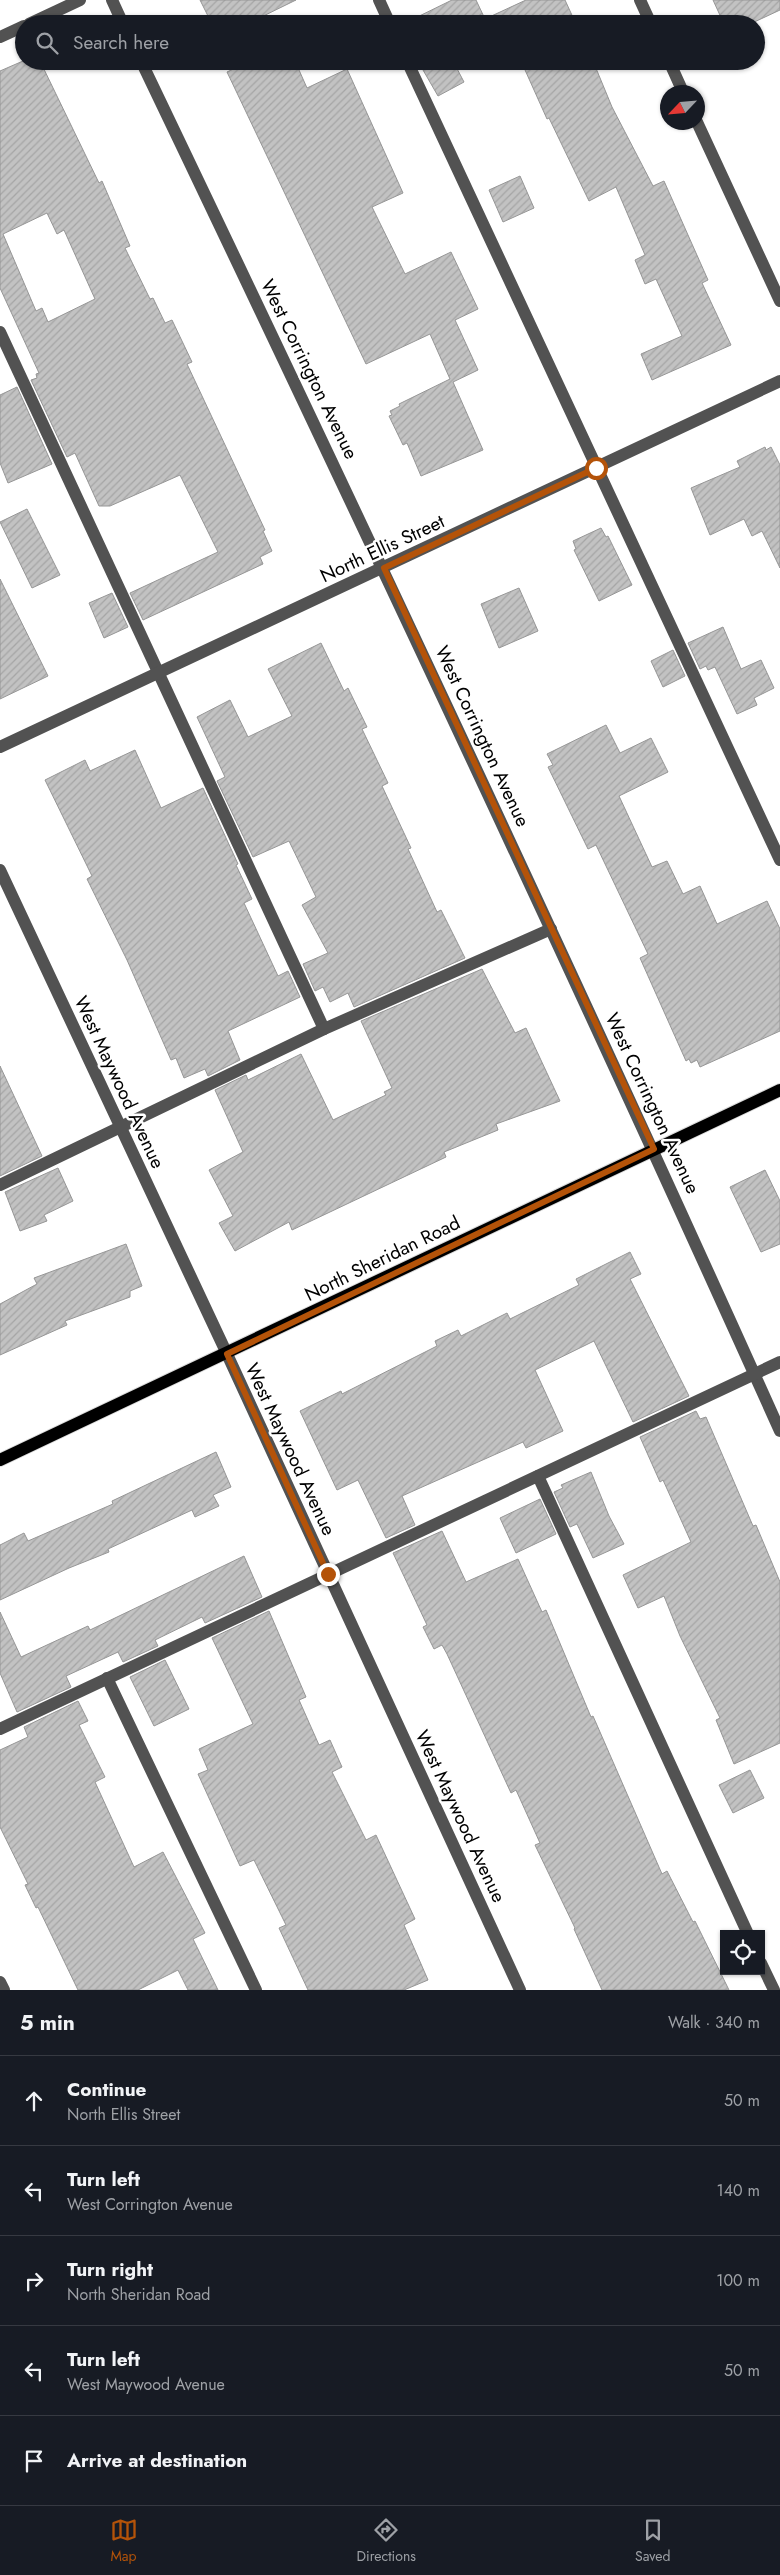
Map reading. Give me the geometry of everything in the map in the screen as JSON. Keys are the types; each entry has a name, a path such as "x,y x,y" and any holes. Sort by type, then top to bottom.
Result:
{"main road":[{"name":"North Sheridan Road","path":"0,1460 227,1354 780,1090"}],"street":[{"path":"48,15 80,0"},
{"path":"112,0 119,15"},
{"path":"379,0 386,15"},
{"path":"640,0 647,15"},
{"path":"0,37 15,30"},
{"name":"West Corrington Avenue","path":"145,70 384,568 654,1149 780,1431"},
{"path":"411,70 780,860"},
{"path":"673,70 680,85"},
{"path":"701,130 780,301"},
{"path":"0,332 324,1029"},
{"name":"North Ellis Street","path":"0,747 780,381"},
{"name":"West Maywood Avenue","path":"0,870 227,1354 520,1990"},
{"path":"0,1185 324,1029 551,929"},
{"path":"0,1729 780,1362"},
{"path":"538,1476 746,1930"},
{"path":"107,1678 256,1990"},
{"path":"765,1971 774,1990"},
{"path":"0,1982 4,1990"}],"building":[{"path":"200,0 296,0 265,15 208,15"},
{"path":"452,0 476,0 483,15 421,15"},
{"path":"526,0 565,0 572,15 494,15"},
{"path":"713,0 780,0 780,10 765,17 765,15 720,15"},
{"path":"15,64 15,70 44,70 99,183 102,181 130,246 125,248 150,299 153,298 165,323 172,320 192,362 187,364 265,530 263,531 272,551 260,557 263,564 143,620 130,593 218,552 180,475 110,506 99,506 75,453 67,457 31,380 37,378 36,374 39,373 0,288 0,71","holes":["47,213 57,234 64,230 95,299 48,322 42,308 36,311 3,234"]},
{"path":"231,70 299,70 307,88 347,70 403,193 372,207 405,274 451,252 478,309 455,320 478,370 453,382 483,450 421,476 407,443 403,445 389,416 392,415 390,411 400,406 399,404 450,379 430,334 366,364 227,72"},
{"path":"423,70 458,70 464,82 438,96"},
{"path":"525,70 597,70 612,107 653,186 664,181 708,280 702,283 731,345 652,380 641,354 682,336 656,279 645,284 635,260 645,255 616,187 589,201 549,118 547,119"},
{"path":"520,176 534,208 503,222 489,190"},
{"path":"17,387 52,464 8,483 0,463 0,395"},
{"path":"765,447 766,450 771,447 780,465 780,568 762,531 752,536 744,519 710,535 691,488 740,467 737,461"},
{"path":"27,509 60,575 32,588 0,522"},
{"path":"601,528 606,537 608,536 632,585 599,601 574,550 576,549 573,541"},
{"path":"0,579 48,676 0,699"},
{"path":"519,588 538,631 499,648 481,604"},
{"path":"112,593 128,627 104,638 89,603"},
{"path":"723,627 741,669 761,660 774,688 754,698 757,705 737,714 715,667 708,670 706,666 700,669 688,643"},
{"path":"321,643 344,691 348,688 367,727 362,729 388,783 382,786 411,848 408,849 437,912 441,910 465,958 354,1007 348,993 330,1002 323,987 315,991 303,964 328,953 302,905 316,897 289,841 253,857 217,781 225,777 197,717 230,700 248,737 292,716 268,669"},
{"path":"673,650 685,676 663,687 651,661"},
{"path":"606,725 620,753 651,738 668,772 619,796 652,867 667,861 683,894 700,886 717,924 767,901 780,929 780,1031 700,1067 697,1060 691,1063 689,1059 686,1061 640,958 648,954 596,845 588,849 548,767 553,765 547,754"},
{"path":"135,750 161,808 203,788 252,899 244,903 278,976 288,971 300,997 228,1031 240,1060 208,1076 205,1069 184,1078 176,1058 171,1060 127,960 87,879 92,876 45,780 85,760 90,771"},
{"path":"482,969 515,1033 526,1028 560,1101 496,1124 498,1130 444,1152 446,1157 292,1230 289,1222 235,1251 219,1223 233,1216 209,1170 243,1152 215,1090 246,1075 248,1080 301,1054 333,1120 386,1095 384,1092 392,1088 361,1021"},
{"path":"0,1066 42,1156 0,1176"},
{"path":"58,1168 73,1201 44,1215 47,1221 20,1231 5,1192"},
{"path":"765,1170 780,1201 780,1244 761,1252 730,1187"},
{"path":"126,1244 142,1286 130,1291 130,1297 65,1321 67,1325 0,1355 0,1304 37,1284 34,1278"},
{"path":"630,1252 641,1274 630,1279 689,1396 633,1422 594,1341 535,1370 563,1431 526,1448 523,1442 402,1496 415,1525 386,1538 358,1480 337,1490 300,1411 341,1391 342,1394 437,1346 435,1341 458,1330 461,1336 507,1313 510,1319 579,1285 576,1279"},
{"path":"696,1411 700,1419 706,1417 753,1526 756,1525 780,1582 780,1743 734,1764 716,1720 720,1718 680,1636 664,1596 638,1608 623,1575 691,1542 663,1480 660,1482 640,1437"},
{"path":"216,1452 231,1487 213,1495 219,1506 195,1517 192,1510 108,1549 109,1552 0,1600 0,1545 24,1533 28,1541 113,1504 112,1501"},
{"path":"591,1472 609,1516 624,1544 593,1558 577,1524 570,1527 554,1492 563,1488 561,1485"},
{"path":"540,1499 556,1534 516,1553 500,1518"},
{"path":"442,1531 466,1582 518,1559 542,1612 546,1610 591,1717 593,1716 662,1874 667,1871 693,1922 695,1921 729,1990 602,1990 535,1845 540,1843 516,1790 511,1793 442,1645 434,1649 423,1627 427,1625 393,1553"},
{"path":"244,1556 262,1597 205,1623 202,1617 155,1640 158,1646 123,1662 118,1652 66,1676 71,1687 17,1712 0,1673 0,1612 21,1657 88,1626 90,1630"},
{"path":"269,1611 306,1697 299,1700 319,1745 330,1740 342,1767 332,1772 366,1840 376,1835 415,1919 404,1925 428,1980 404,1990 308,1990 279,1928 286,1925 254,1860 240,1866 198,1774 208,1770 199,1749 253,1724 212,1638"},
{"path":"165,1660 189,1709 154,1726 130,1677"},
{"path":"78,1701 88,1721 79,1725 105,1777 95,1782 134,1867 163,1852 205,1933 193,1939 218,1990 188,1990 178,1970 138,1990 78,1990 38,1907 36,1908 25,1885 28,1884 0,1827 0,1750 28,1737 24,1727"},
{"path":"750,1770 764,1798 733,1813 719,1785"}],"route":[{"path":"328,1574 227,1354 654,1149 384,568 596,468"}]}
